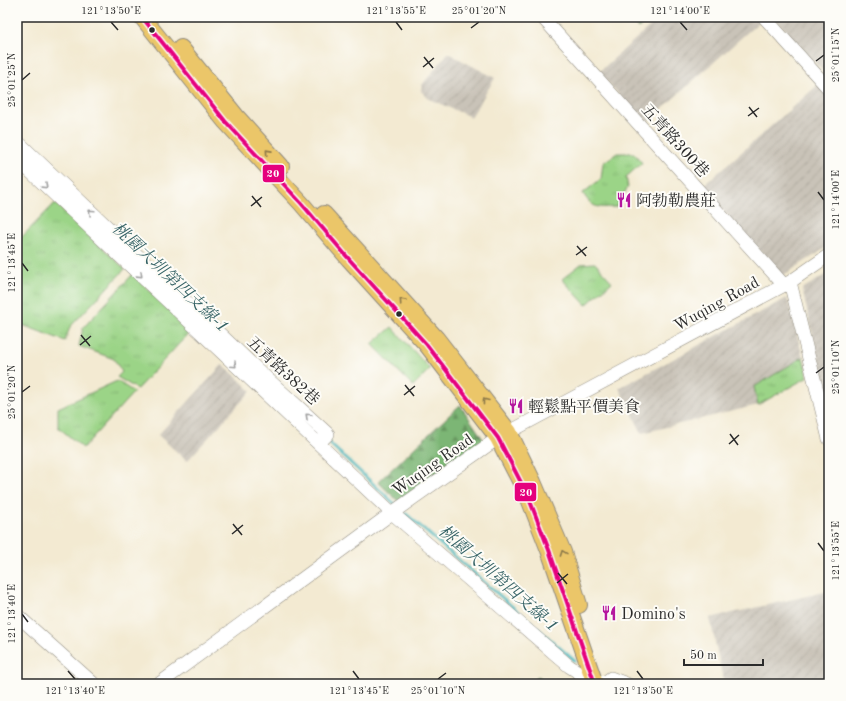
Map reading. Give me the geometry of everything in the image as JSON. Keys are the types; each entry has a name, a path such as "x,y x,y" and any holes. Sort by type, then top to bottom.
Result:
{"main road":[{"path":"142,17 224,121 301,203 349,259 427,345 503,435"},
{"path":"156,17 236,116 436,338 503,435 549,550 599,683"}],"street":[{"name":"五青路300巷","path":"542,17 787,284"},
{"path":"764,17 829,89"},
{"name":"五青路382巷","path":"17,141 328,434 319,443"},
{"name":"五青路382巷","path":"17,159 392,513 569,666 599,683"},
{"name":"Wuqing Road","path":"159,684 392,513 503,435 787,284 829,255"},
{"path":"787,284 829,439"},
{"path":"17,615 94,684"},
{"path":"599,683 612,678 627,684"}],"shaded area":[{"path":"660,17 759,17 761,20 645,124 599,72"},
{"path":"774,17 829,17 829,78"},
{"path":"448,53 495,78 471,117 429,99 421,91 422,85"},
{"path":"819,84 829,95 829,246 782,276 702,187"},
{"path":"829,273 829,403 802,289"},
{"path":"787,298 803,357 755,387 758,405 642,433 619,388"},
{"path":"223,364 251,391 187,461 158,435"},
{"path":"829,591 829,679 803,684 724,684 710,618"}],"green space":[{"path":"634,17 651,17 638,28 631,20"},
{"path":"617,153 634,153 642,163 626,177 628,187 616,207 600,207 593,205 583,193 601,179 603,163"},
{"path":"55,203 125,269 70,327 65,341 17,323 17,242"},
{"path":"595,263 612,282 586,305 562,279 581,264"},
{"path":"133,274 191,331 137,389 117,377 122,372 114,359 79,346 83,328"},
{"path":"392,327 430,369 413,386 372,344"},
{"path":"803,357 808,377 758,405 754,387"},
{"path":"117,381 134,392 83,448 58,427 58,408"},
{"path":"460,405 485,442 399,502 378,482"},
{"path":"539,676 545,684 529,684"}],"waterway":[{"name":"桃園大圳第四支線-1","path":"327,441 396,505"},
{"name":"桃園大圳第四支線-1","path":"406,514 575,661"}],"transit line":[{"name":"20","path":"142,17 225,121 301,203 349,259 427,345 498,438 528,496 549,550 595,684"}],"place":[{"name":"阿勃勒農莊","path":"624,200"},
{"name":"輕鬆點平價美食","path":"516,406"},
{"name":"Domino's","path":"609,613"}]}
